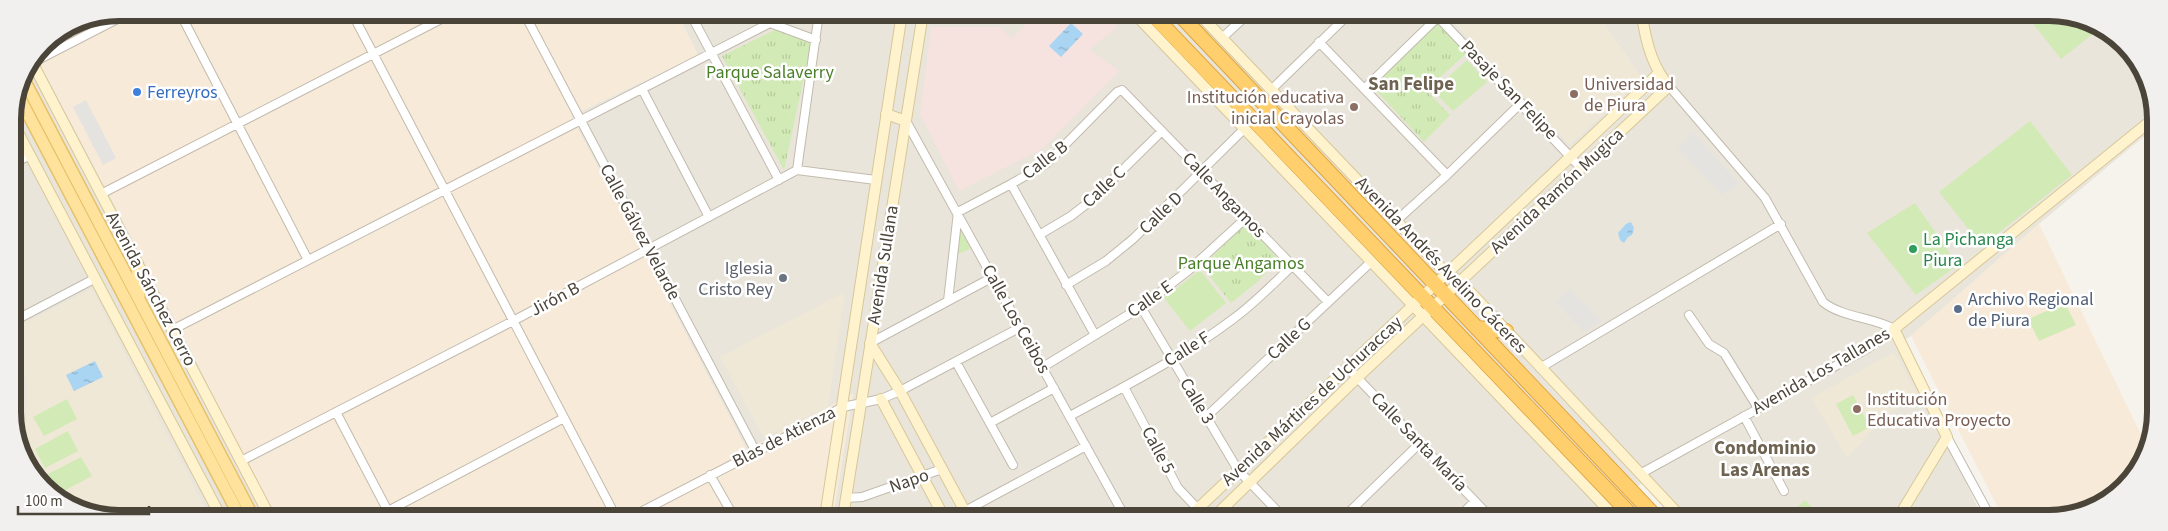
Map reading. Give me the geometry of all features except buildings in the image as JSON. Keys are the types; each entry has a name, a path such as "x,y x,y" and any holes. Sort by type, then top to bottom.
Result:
{"highway":[{"name":"Avenida Andrés Avelino Cáceres","path":"1158,21 1417,301 1626,510"},
{"name":"Avenida Andrés Avelino Cáceres","path":"1186,21 1649,510"},
{"path":"1477,328 1506,331"}],"main road":[{"name":"Avenida Sullana","path":"826,510 901,21"},
{"name":"Avenida Sullana","path":"844,510 922,21"},
{"name":"Avenida Andrés Avelino Cáceres","path":"1143,21 1371,262 1417,301"},
{"name":"Avenida Andrés Avelino Cáceres","path":"1206,21 1446,273 1460,281 1674,510"},
{"path":"1643,21 1647,41 1658,74 1669,86"},
{"name":"Avenida Sánchez Cerro","path":"35,68 267,510"},
{"name":"Avenida Ramón Mugica","path":"1435,284 1658,74"},
{"name":"Avenida Ramón Mugica","path":"1445,295 1669,86"},
{"name":"Avenida Sánchez Cerro","path":"27,87 250,510"},
{"name":"Avenida Sánchez Cerro","path":"23,104 237,510"},
{"path":"886,114 906,121"},
{"name":"Avenida Los Tallanes","path":"1894,329 2147,124"},
{"path":"21,138 218,510"},
{"path":"137,264 139,300"},
{"name":"Avenida Mártires de Uchuraccay","path":"1198,509 1435,284"},
{"name":"Avenida Mártires de Uchuraccay","path":"1222,510 1445,295"},
{"name":"Avenida Andrés Avelino Cáceres","path":"1427,311 1609,510"},
{"path":"1894,329 1947,437 1903,510"},
{"path":"870,343 900,391 964,510"},
{"path":"881,399 940,510"}],"street":[{"path":"44,56 111,21"},
{"path":"184,21 308,260"},
{"path":"356,21 612,510"},
{"path":"101,194 437,21"},
{"name":"Calle Gálvez Velarde","path":"528,21 756,452"},
{"path":"694,21 779,180"},
{"path":"818,21 798,170 876,180"},
{"path":"1222,38 1240,21"},
{"path":"1271,90 1342,21"},
{"path":"1364,89 1431,21"},
{"name":"Pasaje San Felipe","path":"1443,21 1581,168"},
{"path":"172,330 770,23 816,40"},
{"path":"1319,42 1447,175"},
{"path":"1669,86 1765,198 1824,302 1830,308 1880,322 1894,329"},
{"path":"642,89 709,217"},
{"name":"Calle Angamos","path":"1119,90 1122,90 1328,302"},
{"name":"Calle B","path":"958,212 1046,164 1119,90"},
{"path":"1396,221 1447,175 1521,103"},
{"name":"Calle Los Ceibos","path":"906,121 1121,510"},
{"name":"Calle D","path":"1066,285 1092,271 1119,251 1246,128"},
{"name":"Calle C","path":"1039,235 1071,216 1093,199 1162,131"},
{"path":"21,160 30,155"},
{"name":"Jirón B","path":"241,461 513,321 798,170"},
{"path":"1011,184 1094,335"},
{"path":"948,301 955,220 958,212"},
{"name":"Calle E","path":"1042,367 1141,307 1189,270 1246,218"},
{"path":"1540,368 1781,224"},
{"name":"Calle G","path":"1206,417 1371,262"},
{"name":"Calle F","path":"1070,416 1172,359 1232,320 1292,266"},
{"path":"870,343 993,277"},
{"path":"21,317 94,279"},
{"name":"Calle 3","path":"1141,307 1238,470 1276,510"},
{"path":"1689,315 1709,344 1724,353 1758,408"},
{"name":"Blas de Atienza","path":"644,510 843,407 881,399 900,391 1021,327"},
{"name":"Avenida Los Tallanes","path":"1640,474 1868,348 1894,329"},
{"path":"956,362 1013,465"},
{"name":"Calle Santa María","path":"1347,367 1483,510"},
{"name":"Calle 5","path":"1124,387 1178,488 1198,509"},
{"path":"990,423 1054,388"},
{"path":"336,412 388,510"},
{"path":"1744,416 1784,491"},
{"path":"397,510 564,418"},
{"path":"1947,437 1987,510"},
{"path":"1351,510 1420,443"},
{"path":"973,510 1086,446"},
{"name":"Napo","path":"846,498 862,497 942,469"},
{"path":"710,476 730,510"},
{"path":"1466,510 1475,501"}],"shaded area":[{"path":"113,21 681,21 698,55 571,116 747,450 853,394 834,510 270,510 189,346 39,62 55,45 65,38 76,31"},
{"path":"681,21 1453,21 1570,144 1642,79 1602,21 2055,21 2080,26 2092,31 2113,45 2127,59 2142,88 2146,106 2147,134 2039,224 1911,336 1895,345 1950,449 1979,510 1677,510 1647,480 1624,495 1639,510 834,510 853,394 747,450 571,116 698,55"},
{"path":"1029,21 1112,21 1118,27 1089,49 1119,71 1043,148 959,191 920,114 931,27 1000,27 1012,39"},
{"path":"1217,21 1229,21 1223,27"},
{"name":"Universidad de Piura","path":"1453,21 1602,21 1642,79 1570,144"},
{"path":"39,62 189,346 270,510 106,509 76,500 59,490 41,472 26,443 21,418 21,113 31,76"},
{"path":"86,100 116,158 103,165 73,107"},
{"path":"1693,132 1739,184 1722,195 1677,148"},
{"path":"2039,224 2143,439 2134,461 2127,472 2113,486 2092,500 2080,505 2055,510 1999,510 1911,336"},
{"path":"92,289 206,510 119,510 100,508 76,500 59,490 41,472 31,455 24,435 27,391 26,378 21,365 21,324"},
{"path":"1569,289 1602,321 1584,332 1555,302"},
{"path":"845,292 828,406 764,438 720,357"},
{"name":"Institución Educativa Proyecto","path":"1894,352 1917,393 1880,421 1847,458 1812,398"}],"green space":[{"path":"1440,21 1470,50 1426,90 1450,115 1424,142 1372,86"},
{"path":"2031,21 2068,23 2095,33 2061,59"},
{"name":"Parque Salaverry","path":"779,28 812,40 784,170 722,56"},
{"path":"1467,60 1487,82 1453,111 1433,91"},
{"path":"2030,121 2072,175 1982,246 1939,192"},
{"name":"La Pichanga Piura","path":"1915,203 1958,265 1916,295 1867,233"},
{"path":"958,212 977,246 956,255"},
{"name":"Parque Angamos","path":"1246,223 1279,260 1256,283 1231,303 1202,267"},
{"path":"1200,270 1226,303 1190,331 1164,298"},
{"path":"2065,303 2076,325 2039,341 2028,319"},
{"path":"1853,395 1870,427 1853,436 1836,404"},
{"path":"67,399 77,419 44,436 33,417"},
{"path":"68,431 78,451 45,468 35,449"},
{"path":"81,457 92,476 62,492 53,484 48,474"},
{"path":"1805,500 1815,510 1794,510"}],"water":[{"path":"1071,23 1083,34 1061,57 1049,46"},
{"path":"1631,222 1634,228 1632,235 1624,243 1620,240 1618,233 1626,224"},
{"path":"95,361 103,377 74,391 66,375"}],"place":[{"name":"Ferreyros","path":"137,92"},
{"name":"Universidad de Piura","path":"1574,94"},
{"name":"Institución educativa inicial Crayolas","path":"1354,107"},
{"name":"La Pichanga Piura","path":"1913,249"},
{"name":"Iglesia Cristo Rey","path":"783,278"},
{"name":"Archivo Regional de Piura","path":"1958,309"},
{"name":"Institución Educativa Proyecto","path":"1857,409"}],"district":[{"name":"San Felipe","path":"1411,84"},
{"name":"Condominio Las Arenas","path":"1765,459"}]}
